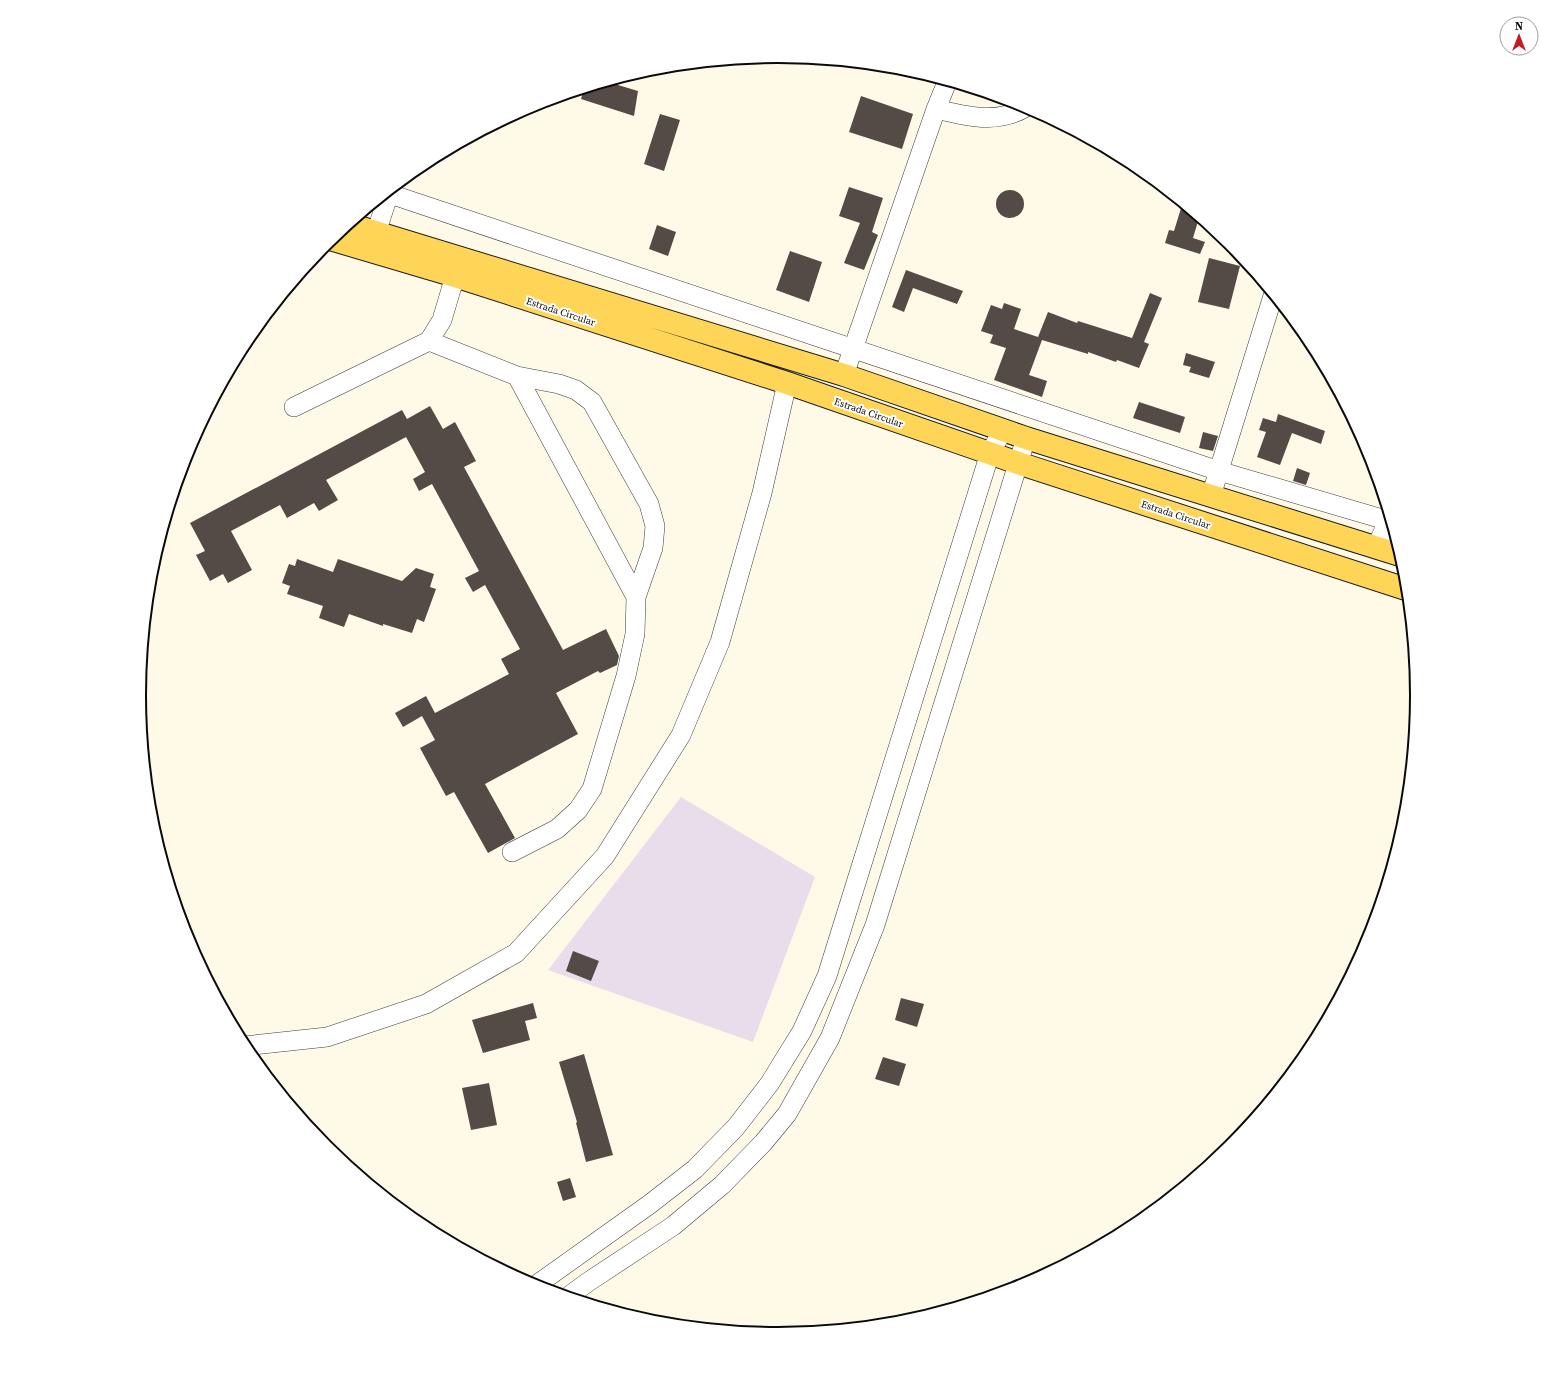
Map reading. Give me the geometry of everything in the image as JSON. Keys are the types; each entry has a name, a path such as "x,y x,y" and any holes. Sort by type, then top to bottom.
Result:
{"main road":[{"path":"355,226 844,375 1026,438 1393,554"},
{"name":"Estrada Circular","path":"338,241 455,276 787,383 1018,463 1400,587"}],"street":[{"path":"844,375 936,109 945,86"},
{"path":"936,109 972,117 996,118 1019,111"},
{"path":"394,194 1218,471 1384,519"},
{"path":"376,233 387,199"},
{"path":"294,406 429,341 442,320 455,276"},
{"path":"1211,496 1272,301"},
{"path":"429,341 517,376 559,384 576,390 592,402 649,504 655,526 653,548 636,597 635,634 626,676 592,789 578,810 557,829 512,852"},
{"path":"517,376 636,597"},
{"path":"252,1045 327,1038 426,1004 516,953 605,856 681,736 720,642 762,493 787,383"},
{"path":"542,1281 632,1217 695,1169 741,1121 770,1083 802,1031 827,976 990,453 1003,430"},
{"path":"573,1293 673,1226 722,1185 763,1143 787,1114 830,1038 875,924 1026,438"},
{"path":"1376,548 1386,526"}],"shaded area":[{"path":"681,797 815,877 753,1042 548,970"}],"building":[{"path":"616,84 638,91 634,116 581,99 582,94"},
{"path":"861,96 913,114 902,149 849,132"},
{"path":"660,114 680,120 664,171 644,164"},
{"path":"849,187 883,198 872,232 878,235 864,270 844,263 860,223 839,216"},
{"path":"1010,190 1020,194 1024,204 1020,214 1010,218 1000,214 996,204 1000,194"},
{"path":"1181,209 1197,223 1193,238 1205,242 1200,254 1165,243 1169,230 1174,231"},
{"path":"657,225 676,232 668,256 649,249"},
{"path":"790,251 822,262 809,302 776,290"},
{"path":"1209,258 1240,266 1229,309 1198,302"},
{"path":"906,270 963,291 957,304 913,288 904,312 892,307"},
{"path":"1150,293 1162,298 1144,342 1149,344 1139,368 1117,360 1116,362 1088,352 1088,354 1042,340 1029,375 1047,381 1042,397 994,380 1006,348 990,343 993,335 981,331 991,305 1002,309 1004,303 1021,309 1014,329 1038,337 1048,312 1077,323 1078,321 1132,338"},
{"path":"1186,353 1215,362 1209,378 1189,372 1191,367 1183,365"},
{"path":"1139,402 1185,417 1180,433 1133,418"},
{"path":"430,406 443,429 455,422 476,461 464,467 563,650 606,629 619,656 617,665 600,673 598,671 556,693 578,734 485,784 515,838 488,853 454,792 446,796 420,748 435,740 422,716 403,727 395,713 426,696 435,713 509,674 501,659 520,649 485,585 473,592 465,578 479,571 432,484 419,491 413,479 425,472 406,437 326,480 338,500 319,511 314,503 287,518 280,505 231,531 252,570 228,583 223,574 210,581 196,555 205,551 190,523 402,410 407,419"},
{"path":"1278,414 1325,431 1321,444 1292,433 1280,465 1257,457 1266,432 1259,430 1263,418 1276,422"},
{"path":"1203,432 1218,436 1213,451 1199,448"},
{"path":"1297,468 1310,473 1306,485 1293,481"},
{"path":"297,559 333,572 338,559 402,581 416,568 434,574 430,587 436,589 424,622 417,619 412,633 383,624 383,626 349,614 344,627 319,618 323,606 287,594 290,586 282,583 289,564 295,566"},
{"path":"573,951 599,961 591,981 566,971"},
{"path":"901,998 924,1004 917,1027 895,1020"},
{"path":"533,1003 537,1018 525,1021 530,1040 483,1053 472,1020"},
{"path":"584,1054 613,1155 586,1162 577,1122 559,1062"},
{"path":"883,1057 906,1064 899,1086 875,1079"},
{"path":"489,1083 497,1125 471,1130 462,1088"},
{"path":"570,1178 576,1197 563,1201 557,1182"}]}
